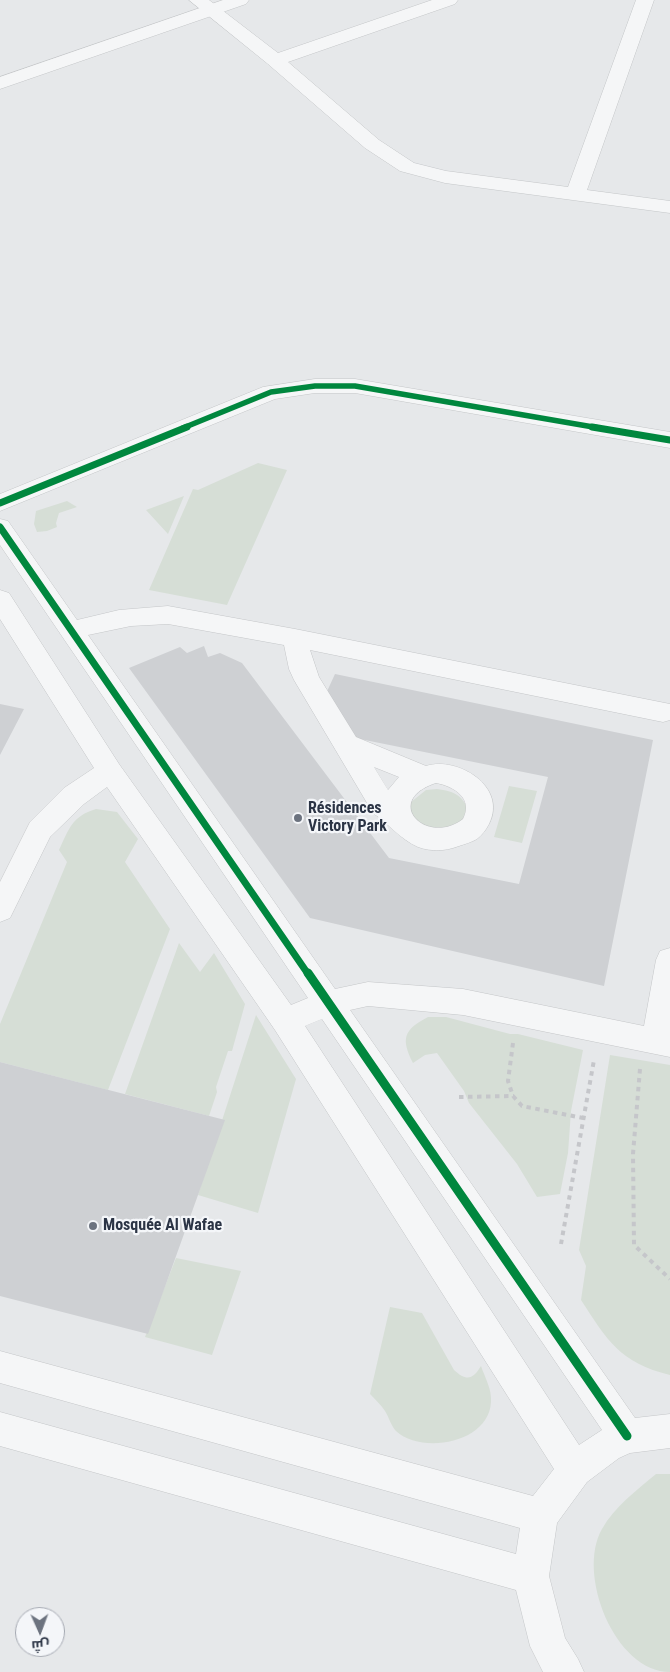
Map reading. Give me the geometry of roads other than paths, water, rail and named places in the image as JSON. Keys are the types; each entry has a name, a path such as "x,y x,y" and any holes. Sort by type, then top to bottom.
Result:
{"street":[{"path":"119,24 193,0"},
{"path":"0,83 204,5 240,0"},
{"path":"275,60 449,0"},
{"path":"576,193 644,0"},
{"path":"204,5 275,60 372,144 407,167 445,177 670,207"},
{"path":"0,503 271,392 315,386 355,386 403,392 670,440"},
{"path":"0,527 627,1436"},
{"path":"0,599 110,772 285,1020 575,1470"},
{"path":"72,631 112,620 150,615 168,615 295,638 663,712"},
{"path":"295,638 302,669 345,744 383,805 399,817 406,827 417,835 430,839 445,840 458,837 470,830 478,821 481,810 473,788 463,780 450,775 436,773 422,775 407,784 397,797 396,807 399,817"},
{"path":"345,744 422,775"},
{"path":"0,910 40,830 74,796 110,772"},
{"path":"285,1020 328,1003 368,994 408,996 463,1002 656,1049 670,960"},
{"path":"0,1367 540,1516"},
{"path":"0,1429 531,1576"},
{"path":"565,1672 548,1646 531,1576 540,1516 575,1470 607,1446 627,1436 670,1431"}],"place":[{"name":"Résidences Victory Park","path":"298,818"},
{"name":"Mosquée Al Wafae","path":"93,1226"}]}
